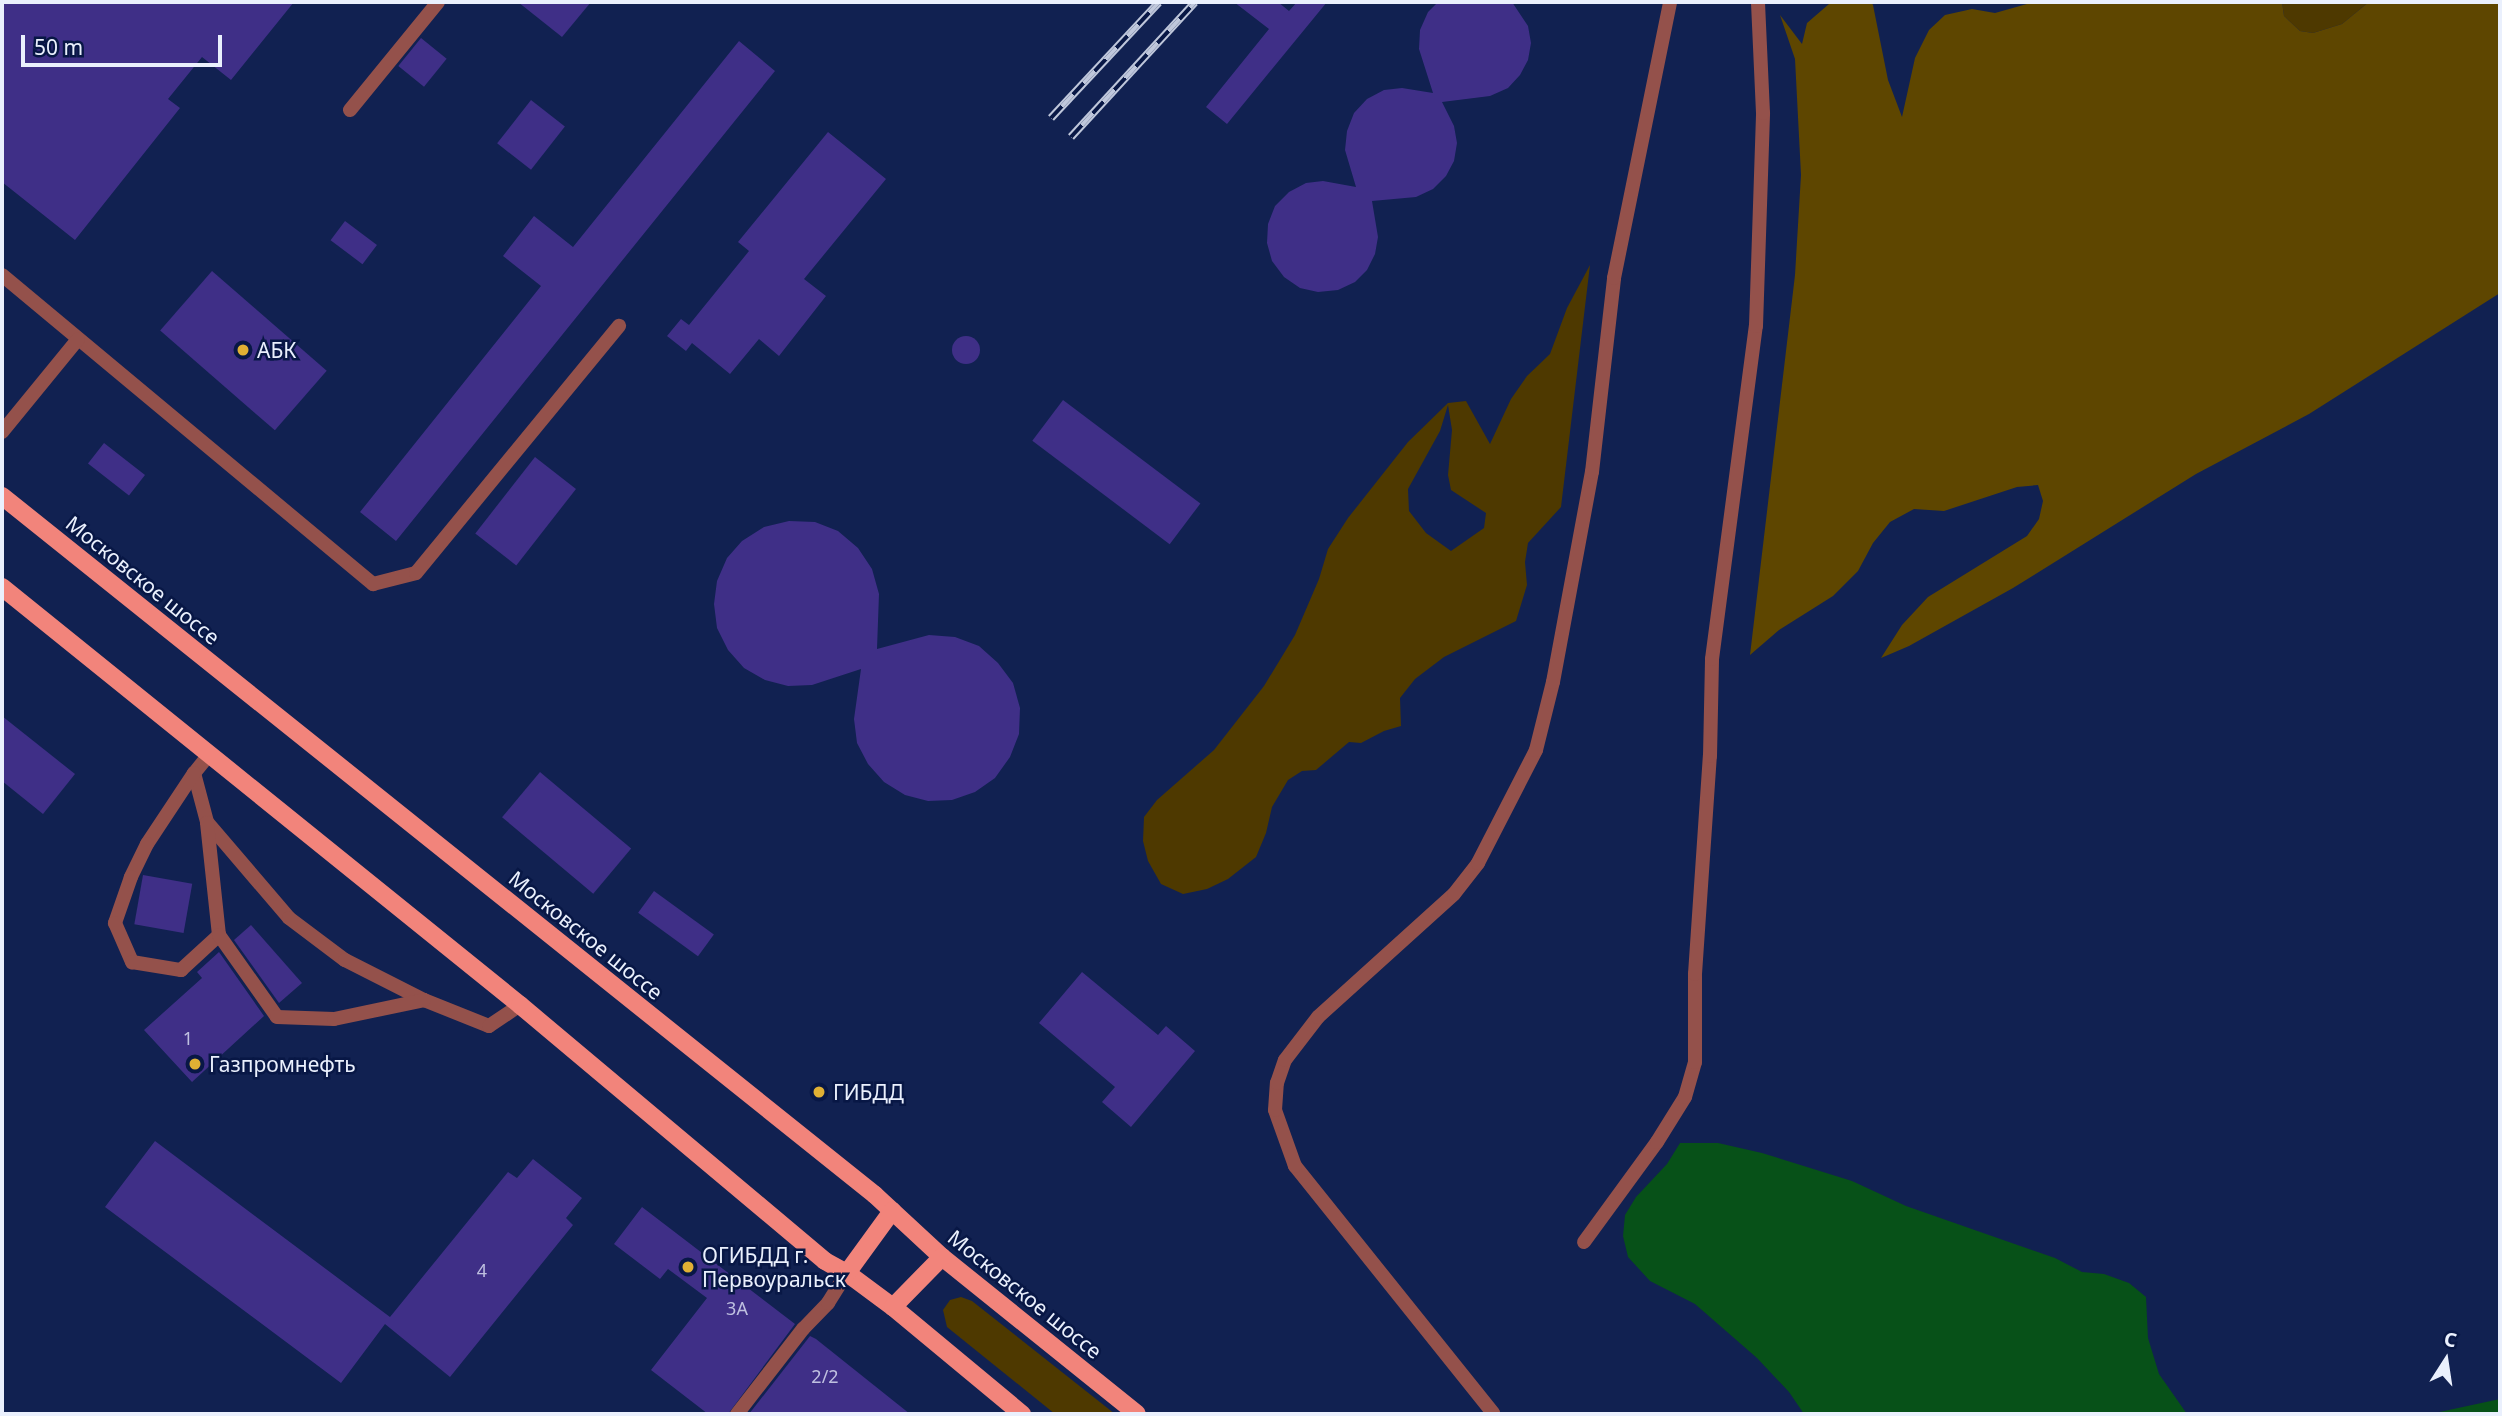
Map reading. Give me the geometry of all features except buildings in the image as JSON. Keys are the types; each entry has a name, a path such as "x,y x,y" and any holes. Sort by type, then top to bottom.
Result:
{"main road":[{"name":"Московское шоссе","path":"2,496 892,1211 942,1258 1137,1414"},
{"path":"2,587 208,756 520,1004 825,1261 847,1273 893,1307 1022,1414"},
{"path":"847,1273 892,1211"},
{"path":"893,1307 942,1258"}],"lane":[{"path":"350,110 438,2"},
{"path":"1493,1413 1295,1166 1275,1110 1277,1083 1284,1060 1318,1017 1462,884 1478,863 1536,750 1553,682 1592,472 1614,278 1670,2"},
{"path":"1584,1242 1685,1097 1695,1062 1695,974 1710,756 1712,659 1756,326 1763,113 1758,2"},
{"path":"2,275 373,584 416,573 619,326"},
{"path":"2,432 78,339"},
{"path":"208,756 147,844 131,877 115,923 132,962 181,970 219,935"},
{"path":"194,773 207,822 219,935 277,1017 334,1019 424,1000"},
{"path":"207,822 289,918 345,960 424,1000 489,1026 520,1004"},
{"path":"737,1414 803,1329 828,1303 847,1273"}],"shaded area":[{"path":"1871,2 1873,5 1888,80 1902,117 1915,58 1929,30 1945,15 1972,9 1995,13 2034,2 2282,2 2284,16 2300,31 2313,33 2342,24 2369,2 2500,2 2500,293 2309,414 2196,474 2013,588 1909,646 1881,658 1902,625 1928,597 2027,536 2039,519 2043,501 2038,485 2017,487 1944,511 1914,509 1890,522 1873,543 1858,571 1833,596 1779,630 1750,655 1795,275 1801,175 1795,59 1780,15 1802,44 1807,23 1829,4"},
{"path":"2282,2 2369,2 2342,24 2313,33 2300,31 2284,16"},
{"path":"1590,265 1561,507 1528,543 1525,562 1527,585 1516,621 1444,657 1415,679 1400,698 1401,726 1361,743 1349,742 1316,770 1302,771 1288,780 1272,807 1266,833 1256,857 1228,879 1207,889 1183,894 1161,884 1148,861 1143,841 1144,817 1157,800 1214,750 1264,686 1295,635 1319,579 1328,549 1348,518 1408,442 1448,403 1466,401 1490,444 1511,399 1527,376 1550,354 1567,308","holes":["1448,405 1452,430 1448,475 1451,490 1486,513 1484,528 1451,551 1426,533 1409,511 1408,489 1440,431"]},
{"path":"1680,1143 1718,1143 1762,1153 1852,1181 1906,1206 2055,1258 2082,1272 2104,1274 2129,1283 2146,1297 2148,1338 2159,1374 2187,1414 1804,1414 1789,1392 1757,1358 1695,1304 1650,1281 1628,1257 1623,1236 1625,1215 1636,1197 1667,1164"},
{"path":"961,1297 972,1301 1115,1414 1055,1414 947,1327 943,1310 950,1300"},
{"path":"2500,1399 2500,1414 2430,1414"}],"railway":[{"path":"1051,118 1159,2"},
{"path":"1071,137 1195,2"}],"place":[{"name":"АБК","path":"243,350"},
{"name":"Газпромнефть","path":"195,1064"},
{"name":"ГИБДД","path":"819,1092"},
{"name":"ОГИБДД г. Первоуральск","path":"688,1267"}]}
